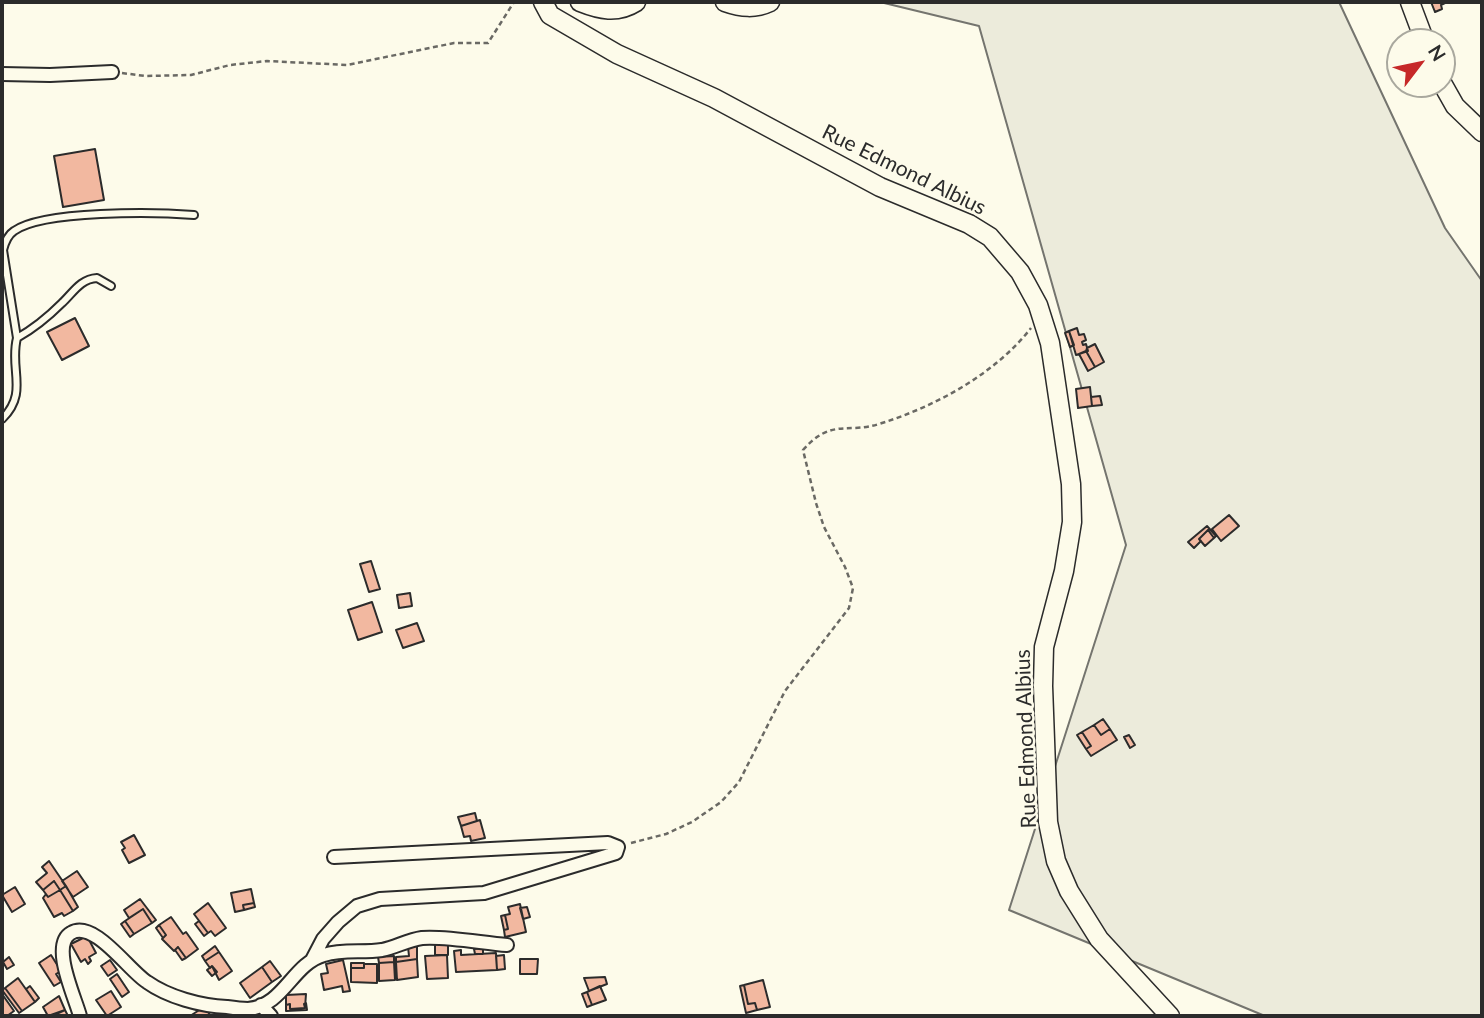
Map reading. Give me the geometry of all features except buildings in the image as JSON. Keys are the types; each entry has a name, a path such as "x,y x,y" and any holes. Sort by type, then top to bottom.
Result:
{"main road":[{"name":"Rue Edmond Albius","path":"543,2 550,15 617,54 714,98 880,187 969,224 990,237 1020,272 1038,305 1051,343 1071,484 1072,522 1064,571 1044,647 1048,822 1056,861 1069,891 1099,939 1170,1016"},
{"path":"580,2 611,11 636,2"},
{"path":"725,2 759,7 771,2"},
{"path":"1410,2 1420,28"},
{"path":"1450,98 1455,106 1482,132"}],"street":[{"path":"2,74 112,72"},
{"path":"334,857 608,843 617,850"},
{"path":"312,960 323,939 356,906 380,899 484,893 617,850"},
{"path":"80,1016 61,954 63,941 72,932 85,930 100,938 147,982 181,998 220,1007 250,1009 277,997 300,969 325,954 384,950 425,938 507,945"},
{"path":"261,1005 271,1016"}],"lane":[{"path":"2,419 18,393 15,356 17,338 4,250 5,242 15,230 41,222 97,214 194,215"},
{"path":"17,338 62,303 83,282 97,278 111,286"}],"path":[{"path":"112,72 145,76 191,75 230,65 267,61 347,65 454,43 488,43 514,2"},
{"path":"617,850 666,834 692,822 721,802 739,782 785,691 849,608 853,589 824,527 803,450 814,438 828,430 879,425 948,394 982,374 1031,328 1038,305"}],"shaded area":[{"path":"880,2 1339,2 1445,228 1482,281 1482,1016 1265,1016 1009,910 1126,545 979,26"}]}
